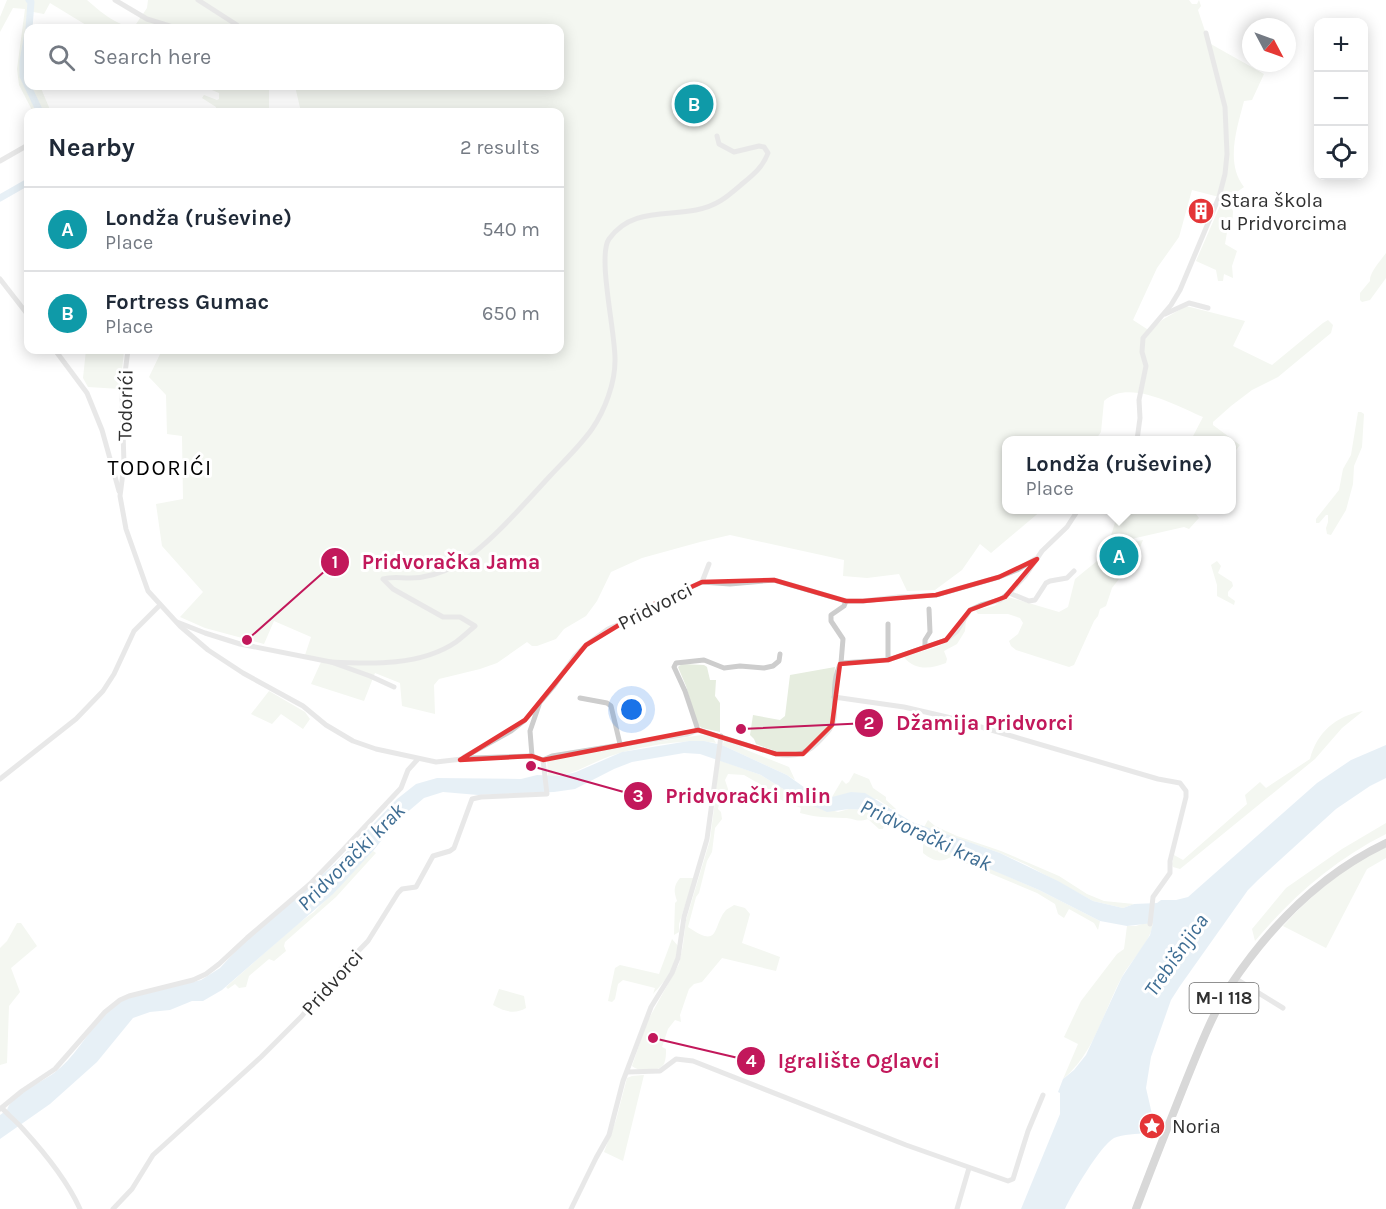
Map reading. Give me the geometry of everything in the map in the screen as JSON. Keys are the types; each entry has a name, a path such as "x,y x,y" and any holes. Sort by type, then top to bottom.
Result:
{"main road":[{"name":"M-I 118","path":"1136,1209 1201,1043 1236,979 1268,934 1312,890 1363,854 1386,843"}],"street":[{"path":"115,0 147,19 163,24"},
{"path":"198,0 235,24"},
{"path":"1138,436 1139,400 1146,366 1142,352 1143,338 1180,290 1219,197 1225,174 1227,154 1225,107 1206,33"},
{"path":"175,621 240,644 331,662 371,664 422,657 455,643 474,626 460,617 443,616 434,612 393,589 383,579 393,576 412,578 436,574 458,564 478,549 526,501 592,428 615,378 613,327 604,257 607,242 619,228 640,217 695,210 727,198 758,171 765,161 768,153 764,147 759,146 734,152 719,144 717,136"},
{"path":"0,161 24,147"},
{"path":"0,279 24,310"},
{"path":"1161,316 1189,303 1208,308"},
{"name":"Todorići","path":"58,354 87,393 102,430 120,496 126,529 148,591 160,605"},
{"name":"Todorići","path":"120,496 124,465 122,396 127,354"},
{"path":"841,663 888,660 951,637 970,610 1000,600 1009,593 1025,576 1036,559 1067,527 1075,514"},
{"path":"702,582 730,584 774,580 846,601 936,595 999,577 1036,559"},
{"name":"Pridvorci","path":"460,760 511,731 540,704 575,656 586,645 608,629 651,605 702,582 709,564"},
{"path":"1009,593 1029,601 1035,600 1046,584 1056,579 1067,579 1074,571"},
{"path":"543,760 552,756 668,738 698,730 784,756 803,754 817,744 832,725 835,681 841,663 840,652 844,645 843,639 831,621 831,615 844,606 846,601"},
{"path":"0,779 76,719 103,691 134,631 160,605"},
{"name":"Pridvorci","path":"113,1209 132,1189 153,1155 261,1057 301,1017 340,970 368,941 398,893 402,889 416,887 433,856 454,848 472,799 481,796 547,794 543,760 532,756 436,762 353,741 326,725 303,706 243,673 208,650 160,605"},
{"path":"926,647 926,640 930,632 929,609"},
{"path":"888,624 888,660"},
{"path":"698,730 686,691 674,667 676,663 704,660 724,668 740,666 764,668 773,666 780,654"},
{"path":"331,662 394,687"},
{"path":"834,697 904,707 947,717 1158,779 1180,783 1186,791 1186,797 1170,861 1170,873 1153,897 1150,924"},
{"path":"580,698 607,703 611,706 620,744"},
{"path":"532,756 530,731 540,704"},
{"path":"571,1209 609,1135 637,1041 651,1008 672,973 678,958 684,917 707,839 721,736"},
{"path":"80,1209 73,1194 21,1125 2,1109 22,1091 56,1069 90,1029 120,1000 193,980 219,964 309,885 401,788 408,770 418,759"},
{"path":"1236,979 1283,1008"},
{"path":"627,1072 660,1071 676,1059 693,1061 735,1079 1008,1181 1013,1179 1028,1131 1043,1095"},
{"path":"957,1209 969,1168"}],"highlighted area":[{"path":"1037,559 1005,597 970,610 946,640 888,660 840,664 832,725 803,754 776,754 698,730 543,760 532,756 460,760 525,720 586,645 652,605 702,582 774,580 846,601 863,601 936,595 999,577"}],"shaded area":[{"path":"7,0 87,0 114,21 122,24 84,24 50,3 44,14 33,12 33,24 24,24 24,90 42,90 49,108 31,108 19,85 17,69 25,9 13,8 0,32 0,17"},
{"path":"148,0 1189,0 1192,4 1197,4 1199,0 1201,6 1198,10 1209,43 1242,62 1242,72 1264,74 1252,100 1244,101 1234,145 1235,167 1244,187 1231,196 1229,204 1233,211 1232,229 1227,232 1225,244 1237,251 1232,266 1233,278 1224,274 1223,281 1218,281 1216,270 1196,261 1219,208 1223,190 1219,197 1192,190 1179,237 1157,268 1133,320 1150,331 1162,320 1186,306 1245,321 1233,346 1272,365 1328,320 1333,325 1331,333 1278,377 1252,390 1213,422 1213,425 1228,436 1193,436 1203,417 1153,396 1126,392 1104,401 1101,432 1098,436 1002,436 1002,514 1037,514 991,553 980,544 962,570 935,590 907,591 899,574 867,578 843,576 844,560 730,535 700,542 642,558 611,572 597,601 586,616 564,629 556,639 537,646 532,646 527,642 497,663 439,679 434,685 435,714 402,706 400,683 375,673 364,701 311,684 321,662 304,658 311,637 274,621 264,644 205,628 180,617 203,592 162,546 156,504 183,499 182,436 167,434 166,395 149,377 160,354 564,354 564,108 300,108 296,90 564,90 564,24 136,24 147,8"},
{"path":"212,90 269,90 269,108 216,108 202,98 204,95 217,100 219,93"},
{"path":"1386,253 1386,278 1370,300 1362,302 1360,293 1370,281 1373,270"},
{"path":"86,354 124,354 120,389 88,387 83,378"},
{"path":"1358,412 1364,414 1362,447 1354,466 1353,484 1346,510 1331,535 1327,534 1326,528 1328,515 1319,523 1316,523 1316,519 1339,490 1343,469 1351,455"},
{"path":"1125,514 1196,514 1199,518 1189,529 1184,527 1127,540 1122,544 1143,540 1136,557 1112,588 1106,606 1100,609 1074,665 1069,667 1016,650 1009,641 1018,634 1023,623 1020,618 1008,614 978,614 975,610 994,606 1008,597 1059,612 1068,607 1075,579 1097,561 1110,539 1117,516 1123,518"},
{"path":"1217,561 1221,566 1218,573 1232,582 1233,586 1228,596 1235,601 1234,605 1217,596 1217,585 1211,565"},
{"path":"966,620 965,631 957,644 944,651 946,663 924,668 913,665 904,657 947,642 960,630"},
{"path":"682,664 704,665 707,667 710,680 716,680 715,696 720,703 720,732 702,728 697,724 678,667"},
{"path":"835,667 831,724 820,739 804,750 789,754 756,744 750,735 753,715 780,720 785,716 790,675"},
{"path":"269,691 305,712 310,719 303,729 281,714 272,724 251,714"},
{"path":"1363,711 1342,728 1315,759 1180,869 1173,867 1174,855 1183,860 1247,804 1245,795 1260,782 1266,788 1310,759 1317,741 1329,727 1344,717"},
{"path":"701,735 712,736 716,743 690,742 645,747 605,758 570,773 548,776 547,759"},
{"path":"725,740 740,744 744,749 789,767 795,780 722,745"},
{"path":"719,760 761,775 804,802 838,812 849,809 868,810 886,819 883,829 879,829 868,819 817,817 800,813 801,808 779,799 775,793 744,775 728,774 725,780 729,792 723,797 715,798"},
{"path":"854,773 869,779 873,788 886,797 886,800 896,809 895,811 877,799 832,797 842,780 846,784"},
{"path":"715,801 719,804 718,809 722,819 715,828 712,852 707,861 688,927 699,934 711,936 727,909 734,905 745,908 750,914 742,943 780,957 776,971 722,958 702,982 694,984 689,989 680,1015 681,1022 675,1020 668,1029 662,1047 666,1049 664,1064 648,1071 639,1069 632,1066 647,1022 679,964 686,920 710,840"},
{"path":"928,820 935,826 957,836 1001,851 1059,876 1087,894 1104,901 1134,904 1123,908 1093,901 1000,853 924,827"},
{"path":"1386,823 1386,834 1367,844 1315,881 1284,909 1255,941 1252,929 1286,888 1342,849"},
{"path":"923,839 1039,890 1100,921 1098,930 1094,923 1069,909 1064,918 1058,914 1055,904 1037,893 951,857 943,860 930,858 923,853"},
{"path":"1386,847 1386,858 1367,869 1326,948 1283,926 1343,871"},
{"path":"373,851 376,853 336,897 285,942 286,951 274,961 269,959 249,976 246,987 239,988 235,984 228,989 226,987 314,912"},
{"path":"680,878 694,878 679,924 679,932 674,935 675,903 677,901 675,889"},
{"path":"17,923 21,923 37,946 11,968 20,992 9,1006 7,1063 0,1065 0,948 7,941"},
{"path":"1153,923 1149,936 1123,975 1091,1043 1074,1068 1063,1079 1078,1044 1064,1037 1081,1001 1117,954 1124,949 1127,926"},
{"path":"672,939 678,946 676,960 666,978 653,994 655,988 623,980 618,984 615,999 612,1002 608,1001 615,968 620,965 659,974"},
{"path":"499,989 524,996 526,1008 509,1011 493,1005"},
{"path":"644,1075 623,1161 604,1152 616,1120 627,1078"}],"water":[{"path":"689,741 704,741 722,745 787,775 815,795 832,797 851,792 865,793 912,822 1000,853 1093,901 1123,908 1134,904 1157,903 1161,900 1188,897 1317,783 1351,760 1386,745 1386,778 1336,809 1248,890 1171,1000 1151,1057 1146,1088 1152,1114 1152,1126 1147,1133 1114,1138 1108,1143 1087,1171 1065,1209 1021,1209 1060,1114 1060,1093 1058,1092 1063,1079 1086,1055 1122,977 1150,935 1153,923 1127,926 1100,921 1039,890 933,845 868,810 849,809 827,812 804,802 761,775 700,754 684,753 632,762 575,789 478,795 443,792 424,798 397,821 333,894 222,990 203,1001 192,1001 170,1010 150,1012 133,1018 97,1062 50,1104 0,1139 0,1115 20,1094 64,1065 113,1007 141,993 201,980 220,968 245,941 337,862 397,799 416,784 437,778 521,779 537,775 561,776 622,752"}],"waterway":[{"path":"29,0 31,2 29,24"},
{"path":"24,55 24,78"},
{"path":"30,90 38,108"},
{"path":"0,198 24,184"}],"place":[{"name":"Fortress Gumac","path":"694,104"},
{"name":"Stara škola u Pridvorcima","path":"1201,211"},
{"name":"Londža (ruševine)","path":"1119,556"},
{"name":"Pridvoračka Jama","path":"247,640"},
{"name":"Džamija Pridvorci","path":"741,729"},
{"name":"Pridvorački mlin","path":"531,766"},
{"name":"Igralište Oglavci","path":"653,1038"},
{"name":"Noria","path":"1152,1126"}],"district":[{"name":"TODORIĆI","path":"160,467"}],"water label":[{"name":"Pridvorački krak","path":"926,835"},
{"name":"Pridvorački krak","path":"351,857"},
{"name":"Trebišnjica","path":"1176,955"}]}
